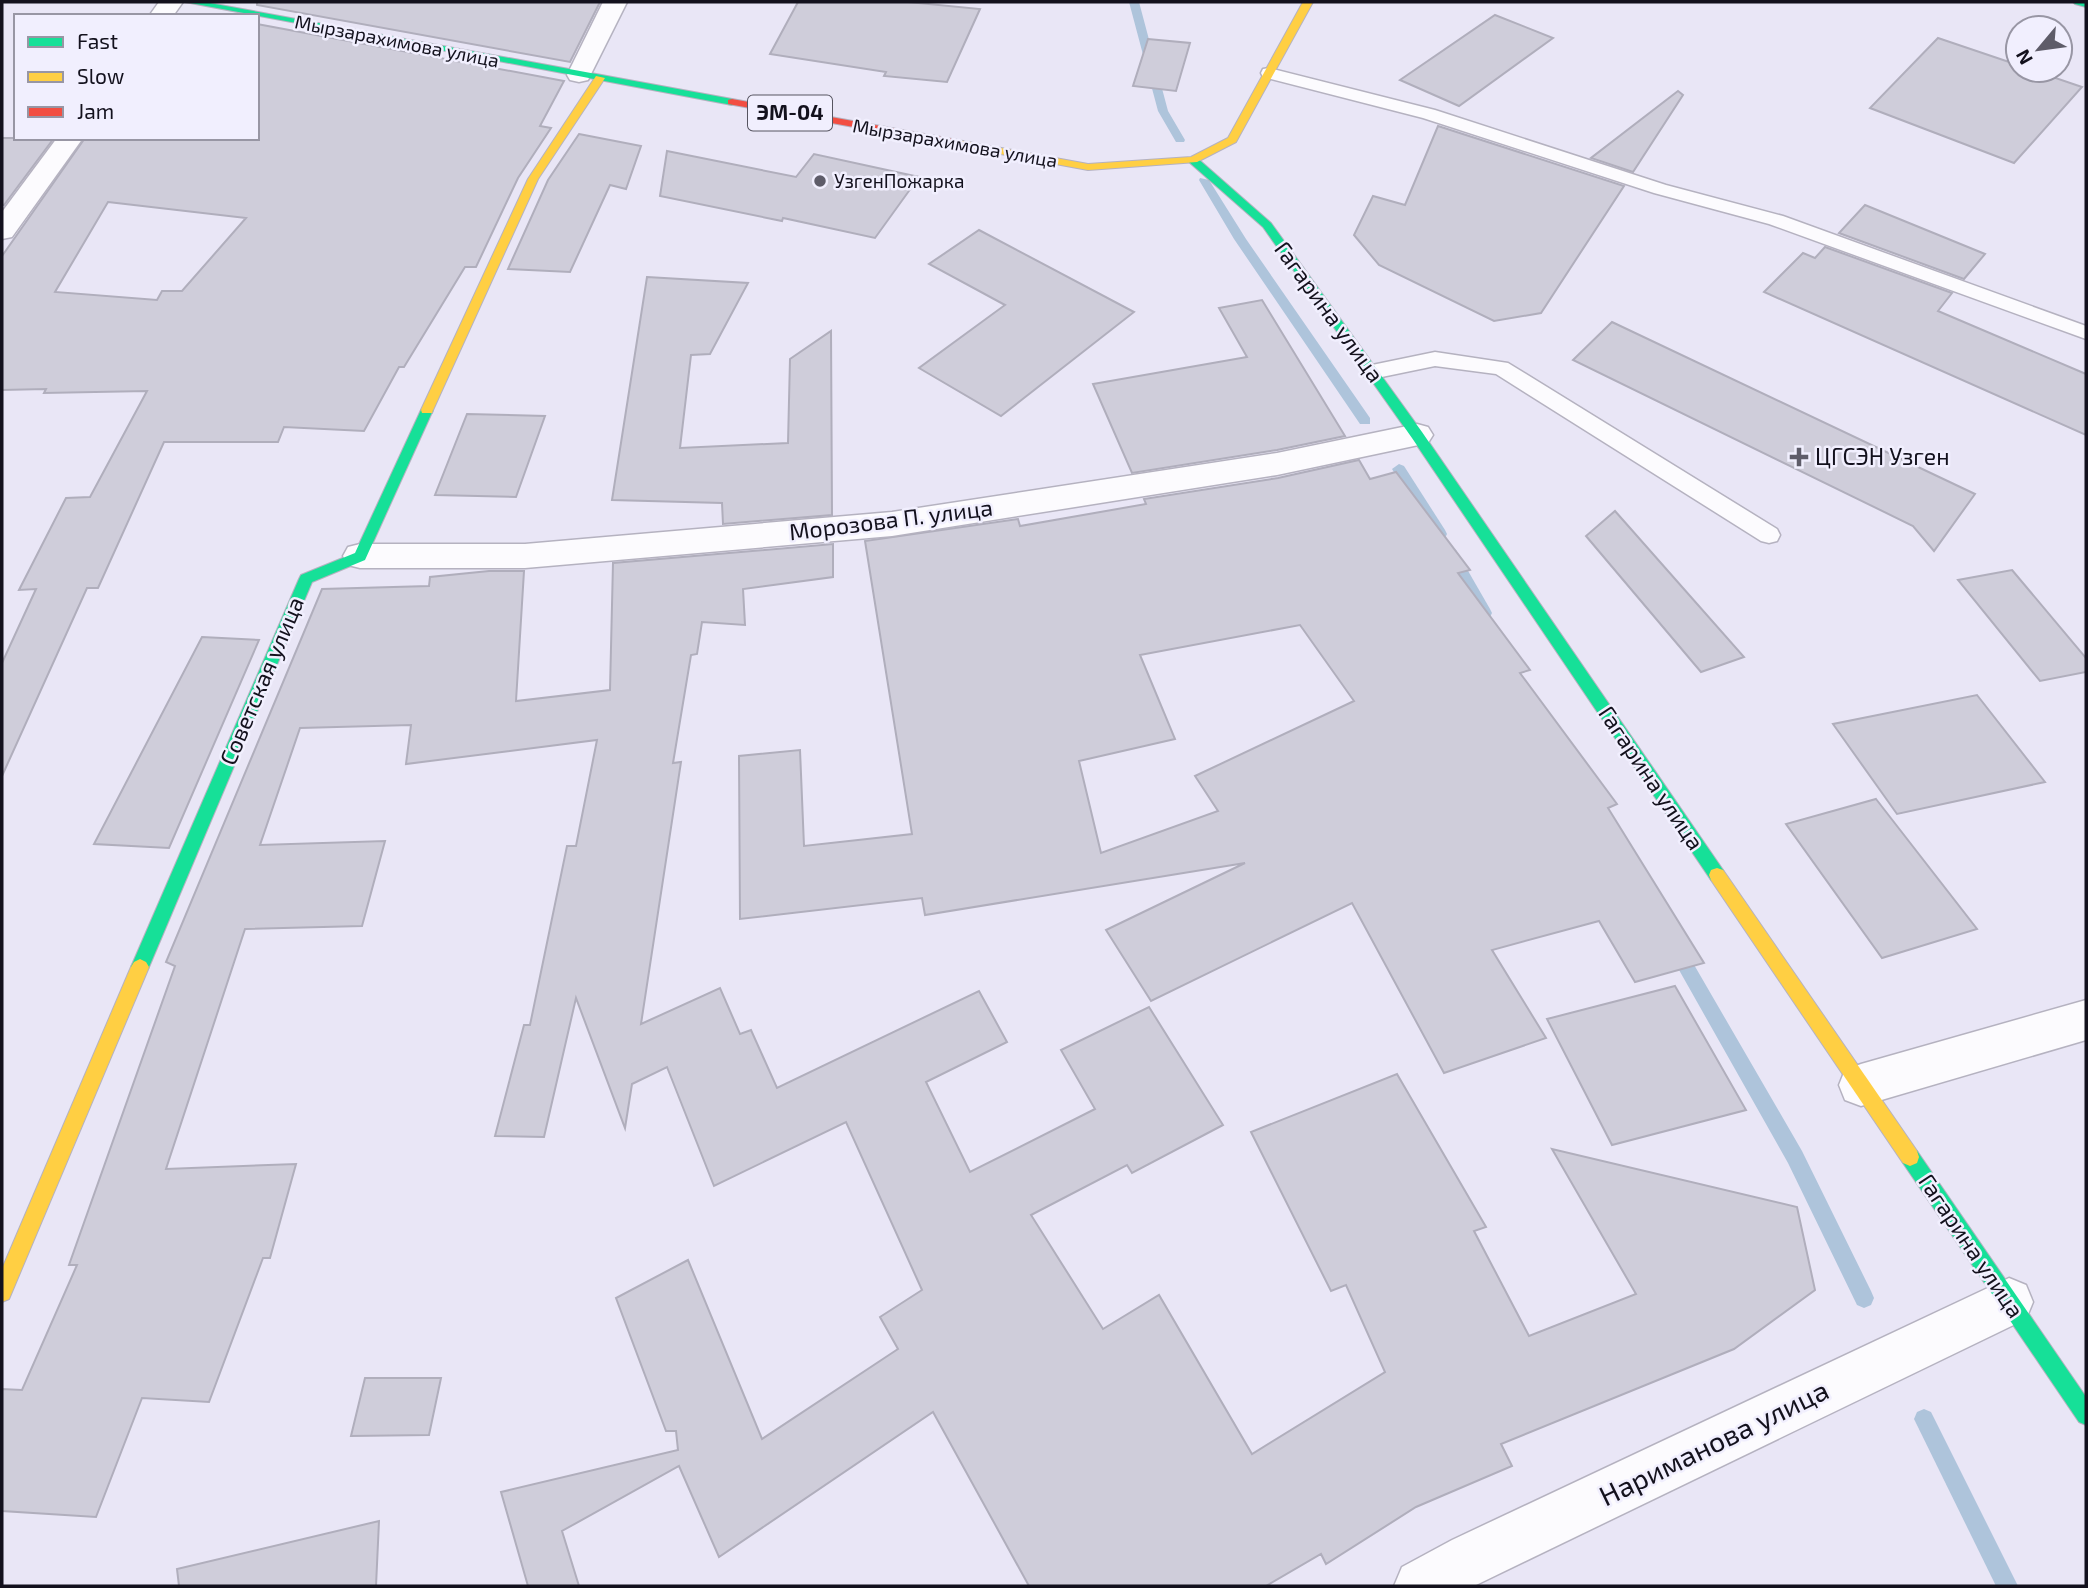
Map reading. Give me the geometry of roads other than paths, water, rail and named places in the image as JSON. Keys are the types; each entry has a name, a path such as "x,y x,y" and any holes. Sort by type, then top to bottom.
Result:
{"street":[{"name":"Мырзарахимова улица","path":"190,2 254,14"},
{"path":"360,556 533,180 590,77 615,2"},
{"name":"Мырзарахимова улица","path":"259,15 1088,167 1193,160 1232,140 1308,2"},
{"path":"2078,2 2086,4"},
{"path":"2,231 69,140"},
{"name":"Гагарина улица","path":"1193,160 1267,225 1417,435 2086,1415"},
{"name":"Морозова П. улица","path":"360,556 526,556 892,524 1278,464 1417,435"},
{"name":"Советская улица","path":"2,1292 306,579 360,556"},
{"path":"1861,1085 2086,1020"},
{"name":"Нариманова улица","path":"1421,1586 1471,1559 2009,1302"}],"lane":[{"path":"1269,73 1430,114 1660,190 1776,220 2086,333"},
{"path":"1372,372 1435,359 1500,368 1769,535"}],"waterway":[{"path":"1134,2 1163,111 1180,140"},
{"path":"1204,180 1240,239 1365,421"},
{"path":"1399,469 1440,534"},
{"path":"1451,554 1485,613"},
{"path":"1676,949 1795,1157 1864,1298"},
{"path":"1924,1419 2007,1586"}],"place":[{"name":"УзгенПожарка","path":"820,181"},
{"name":"ЦГСЭН Узген","path":"1799,457"}]}
